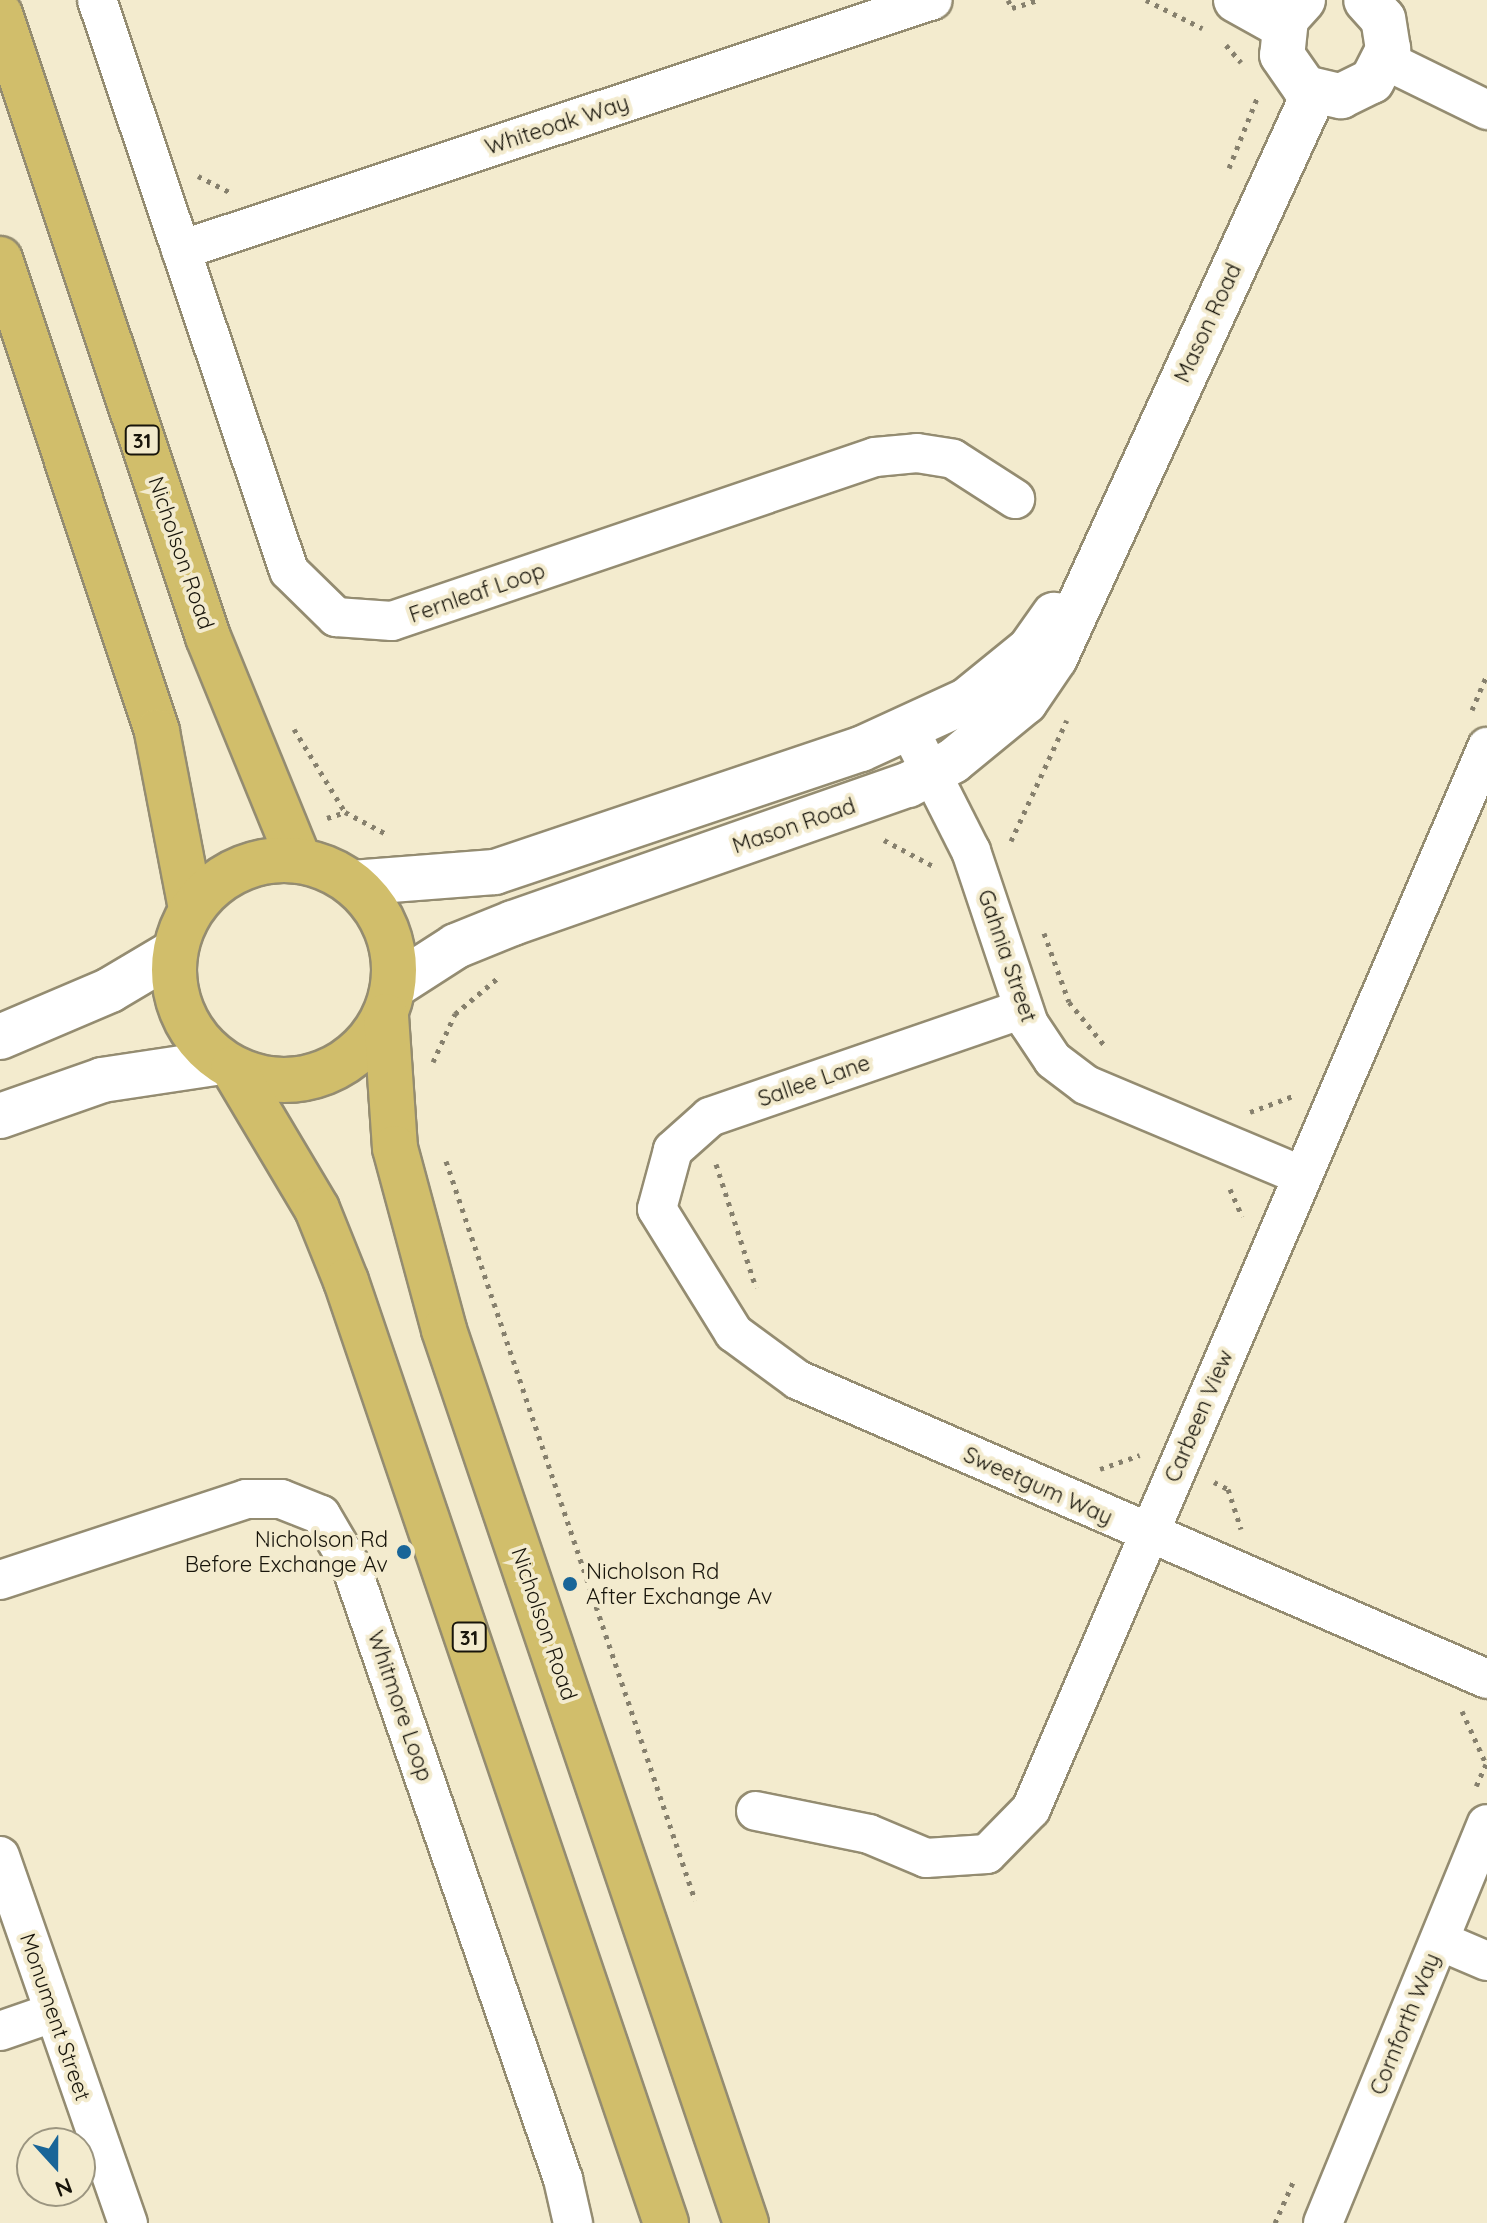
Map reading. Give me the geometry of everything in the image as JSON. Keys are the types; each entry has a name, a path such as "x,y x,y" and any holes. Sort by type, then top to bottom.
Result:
{"main road":[{"name":"Nicholson Road","path":"0,14 208,637 294,846 352,883 373,903 387,929 395,1148 444,1330 746,2223"},
{"path":"0,259 157,732 191,908"},
{"name":"Nicholson Road","path":"294,846 269,860 239,869 212,885 191,908 174,952 173,977 182,1014 203,1046 227,1065 317,1209 346,1281 666,2223"},
{"path":"227,1065 264,1078 298,1079 330,1070 358,1051 390,1001"}],"street":[{"name":"Fernleaf Loop","path":"97,0 289,571 336,617 392,621 875,457 917,453 953,459 1015,499"},
{"name":"Whiteoak Way","path":"181,250 933,0"},
{"path":"1236,0 1293,13 1282,55 1290,72 1314,93 1341,96 1359,90 1385,60 1387,30 1366,0"},
{"path":"1385,60 1487,110"},
{"name":"Mason Road","path":"390,1001 456,946 513,923 861,804 931,773 988,736 1025,702 1055,658 1100,553 1314,93"},
{"name":"Mason Road","path":"352,883 495,872 909,729 966,701 1030,649 1100,553"},
{"name":"Gahnia Street","path":"909,729 972,856 1023,1009 1053,1060 1086,1085 1302,1176"},
{"name":"Carbeen View","path":"756,1811 869,1834 926,1858 987,1854 1031,1809 1302,1176 1478,732"},
{"path":"0,1037 110,990 174,952"},
{"name":"Sallee Lane","path":"657,1209 673,1150 702,1123 1023,1009"},
{"path":"0,1116 102,1080 227,1065"},
{"name":"Sweetgum Way","path":"657,1209 734,1333 765,1359 798,1380 1487,1679"},
{"name":"Whitmore Loop","path":"0,1580 246,1499 281,1499 321,1515 330,1525 351,1566 563,2179 573,2223"},
{"name":"Cornforth Way","path":"1323,2223 1487,1824"},
{"name":"Monument Street","path":"0,1856 52,2013 128,2223"},
{"path":"1440,1941 1487,1961"},
{"path":"0,2031 52,2013"}],"path":[{"path":"1008,0 1012,8 1039,0"},
{"path":"194,173 245,199"},
{"path":"1478,732 1487,675"},
{"path":"1016,856 1011,842 1071,712"},
{"path":"289,721 345,812 397,837"},
{"path":"183,866 294,846 345,812"},
{"path":"873,844 887,839 937,868 1011,842"},
{"path":"1042,929 1069,1002 1113,1057"},
{"path":"428,1073 455,1014 504,973"},
{"path":"1234,1107 1247,1113 1306,1092"},
{"path":"702,1123 758,1296"},
{"path":"442,1149 695,1900"},
{"path":"1087,1467 1096,1470 1150,1451 1228,1489 1239,1528 1253,1535"}],"place":[{"name":"Nicholson Rd Before Exchange Av","path":"404,1552"},
{"name":"Nicholson Rd After Exchange Av","path":"570,1584"}]}
